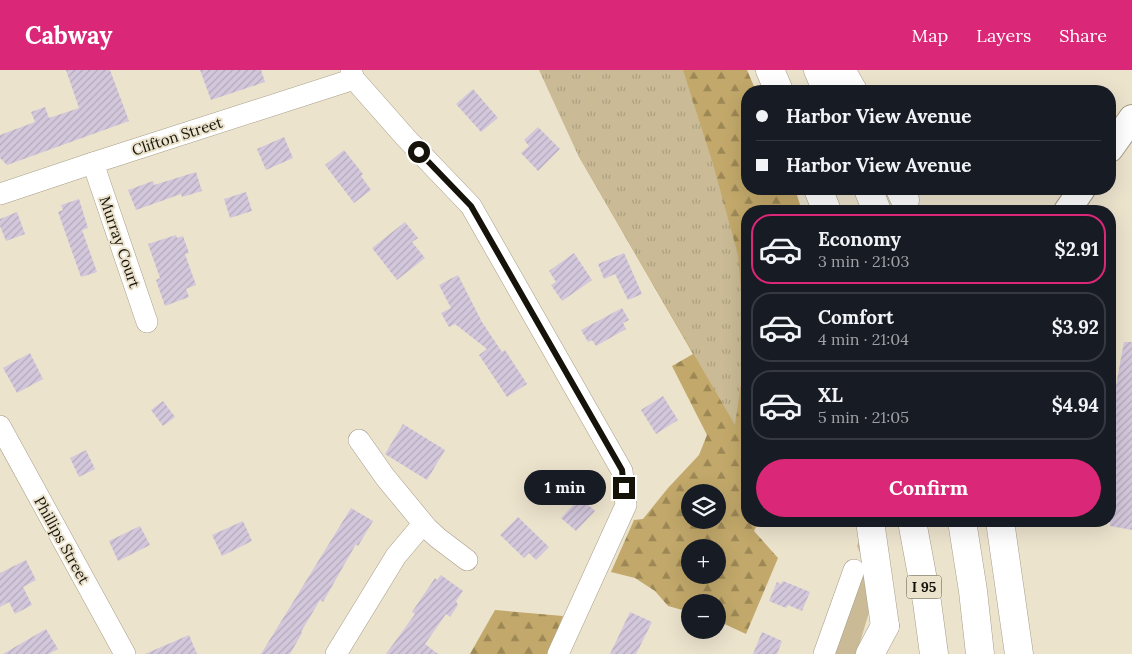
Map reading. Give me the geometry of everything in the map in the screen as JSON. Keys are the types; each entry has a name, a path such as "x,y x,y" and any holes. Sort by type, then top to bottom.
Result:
{"main road":[{"path":"770,70 776,85"},
{"path":"818,70 824,85"},
{"path":"841,70 850,85"},
{"path":"871,527 888,654"},
{"name":"I 95","path":"913,527 927,602 934,654"},
{"path":"963,527 980,654"},
{"path":"1001,527 1019,654"},
{"path":"870,654 884,626"}],"street":[{"name":"Clifton Street","path":"0,194 352,75"},
{"path":"352,75 406,138 471,206 622,470 626,505 558,654"},
{"path":"1116,141 1132,118"},
{"name":"Murray Court","path":"93,163 147,322"},
{"name":"Phillips Street","path":"2,436 116,651"},
{"path":"359,440 385,477 423,524 467,560"},
{"path":"336,654 396,556 423,524"},
{"path":"824,654 854,570"}],"green space":[{"path":"539,70 683,70 713,164 738,255 741,291 741,384 735,425 578,155"},
{"path":"550,70 747,70 753,85 741,85 741,195 797,195 800,205 741,205 741,527 756,527 754,531 778,558 746,634 726,625 726,594 681,594 681,610 668,606 655,591 635,578 611,572 634,520 643,519 668,488 699,455 707,435 672,366 693,354 578,155 581,139"},
{"path":"864,528 871,606 855,654 832,654 852,600 861,561 861,555 857,546"},
{"path":"495,610 563,616 548,654 470,654"}],"building":[{"path":"66,70 110,70 129,121 7,165 0,158 0,135 35,122 31,112 45,107 49,118 79,108"},
{"path":"200,70 261,70 265,82 211,100"},
{"path":"473,89 498,118 481,132 456,104"},
{"path":"538,127 560,149 538,171 521,153 529,146 524,140"},
{"path":"284,137 293,158 266,170 257,149"},
{"path":"344,150 363,174 361,176 371,190 354,203 325,165"},
{"path":"196,172 202,191 182,197 181,194 136,210 128,190 153,181 154,185"},
{"path":"246,192 252,211 230,218 224,199"},
{"path":"79,199 88,228 82,230 97,272 81,277 58,212 63,210 61,205"},
{"path":"17,212 25,234 6,241 0,226 0,219"},
{"path":"405,222 418,238 412,242 425,258 397,280 372,248"},
{"path":"176,235 177,238 183,236 189,253 185,254 196,285 186,289 189,297 165,306 156,280 160,278 148,244"},
{"path":"574,253 592,280 562,301 551,285 556,282 549,271"},
{"path":"624,253 642,294 628,300 615,274 604,279 598,264"},
{"path":"458,275 482,322 502,352 505,350 527,384 507,397 479,355 487,349 455,324 449,327 441,313 451,308 439,285"},
{"path":"622,308 629,320 623,323 626,329 596,346 592,340 588,342 581,330"},
{"path":"1124,342 1132,342 1132,530 1116,527 1116,385"},
{"path":"30,353 43,379 17,393 3,368"},
{"path":"663,396 678,420 656,434 641,410"},
{"path":"163,401 175,417 163,426 151,410"},
{"path":"403,424 445,450 427,480 385,454"},
{"path":"86,450 95,469 79,477 70,458"},
{"path":"580,498 595,511 576,531 561,518"},
{"path":"351,508 373,521 358,546 356,544 323,602 320,600 290,654 261,654"},
{"path":"518,517 549,547 536,560 529,553 524,558 500,535"},
{"path":"243,521 252,541 222,556 212,535"},
{"path":"140,526 150,545 118,561 109,541"},
{"path":"26,560 36,580 23,587 32,605 15,614 9,602 0,607 0,573"},
{"path":"441,575 463,591 456,601 458,605 450,617 446,614 425,644 438,654 386,654 415,614 412,612 435,578 437,580"},
{"path":"783,581 810,592 802,611 788,605 786,608 769,601 777,582 781,584"},
{"path":"630,612 652,622 636,654 610,654"},
{"path":"46,629 58,649 49,654 3,654"},
{"path":"762,632 782,641 777,654 753,654"},
{"path":"189,635 197,654 145,654"}],"route":[{"path":"419,152 471,206 622,470 624,488"}]}
